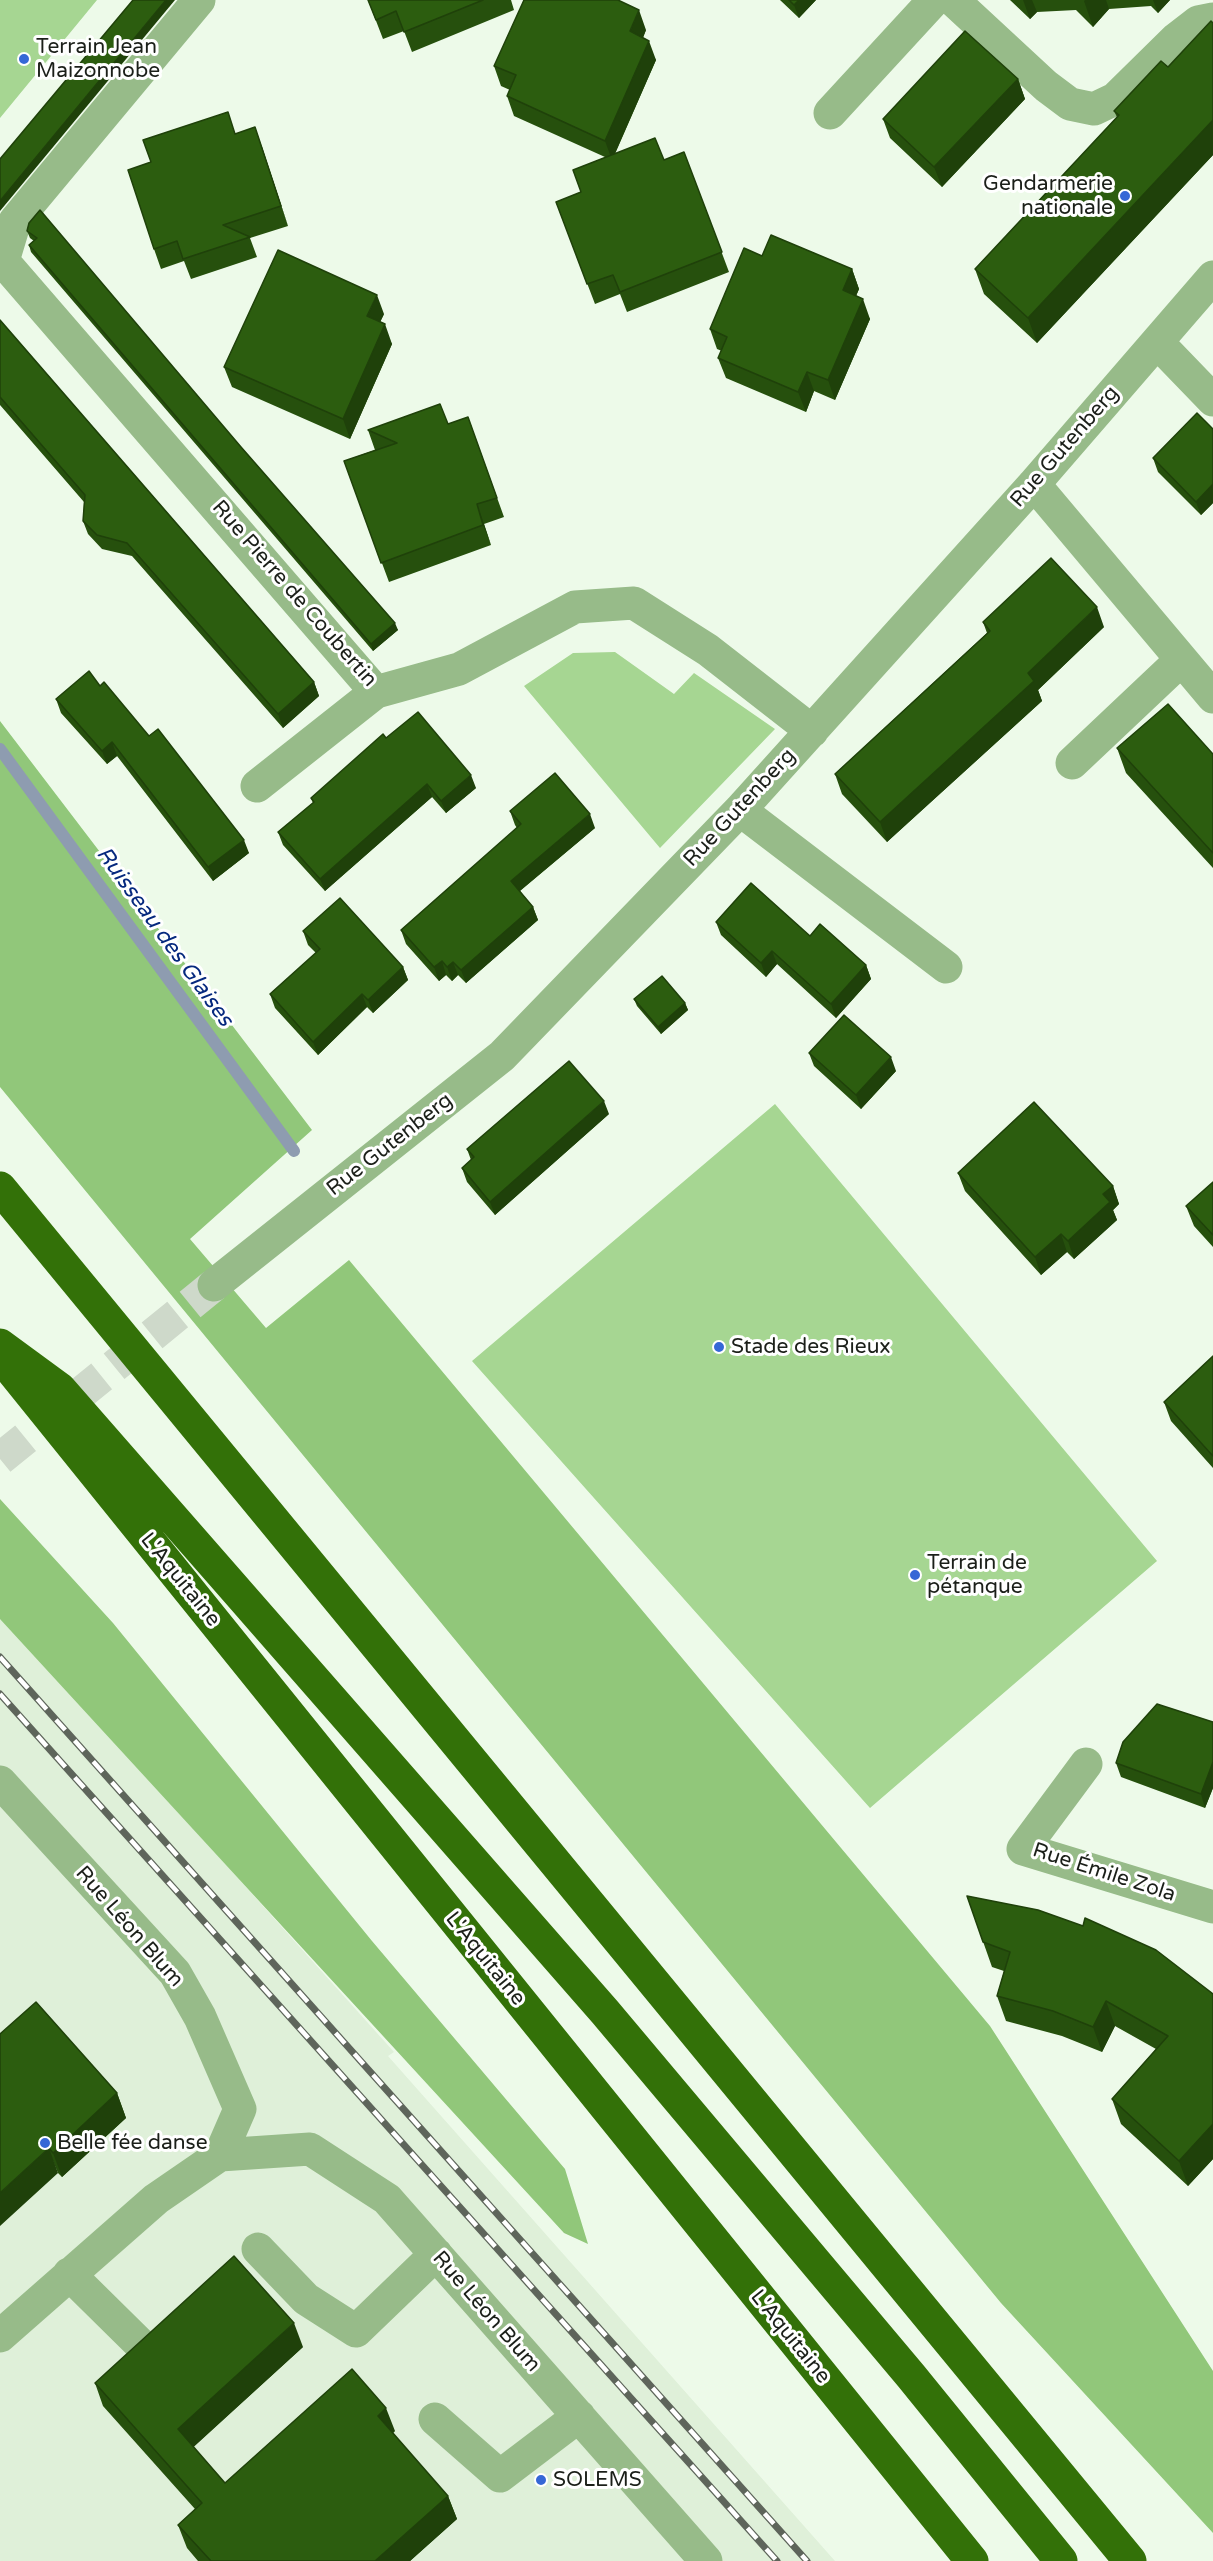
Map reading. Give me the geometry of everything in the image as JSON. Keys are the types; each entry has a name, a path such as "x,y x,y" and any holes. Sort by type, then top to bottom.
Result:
{"highway":[{"path":"0,1188 1130,2561"},
{"path":"0,1345 60,1389 597,2003 896,2359 1061,2561"},
{"name":"L'Aquitaine","path":"0,1356 597,2099 972,2561"}],"street":[{"name":"Rue Pierre de Coubertin","path":"200,0 15,221 2,261 376,692 459,669 574,607 634,603 725,662 812,731"},
{"path":"830,113 934,0"},
{"path":"952,0 1046,86 1070,104 1094,109 1115,99 1176,39 1198,22 1213,19"},
{"name":"Rue Gutenberg","path":"214,1285 502,1056 740,810 1034,484 1213,277"},
{"path":"1157,342 1213,400"},
{"path":"1034,484 1180,661 1213,697"},
{"path":"1072,763 1180,661"},
{"path":"257,786 376,692"},
{"path":"740,810 946,967"},
{"name":"Rue Émile Zola","path":"1086,1764 1023,1849 1213,1907"},
{"name":"Rue Léon Blum","path":"0,1782 11,1816 175,1973 200,2017 240,2109 220,2155 310,2150 387,2199 706,2561"},
{"path":"0,2336 156,2199 220,2155"},
{"path":"258,2249 306,2299 356,2331 436,2254"},
{"path":"69,2274 143,2347"},
{"path":"435,2419 500,2476 579,2416"}],"shaded area":[{"path":"0,1613 394,2052 388,2056 835,2561 0,2561"}],"green space":[{"name":"Terrain Jean Maizonnobe","path":"0,0 97,0 0,118"},
{"path":"615,652 674,694 694,673 775,729 660,848 524,686 573,653"},
{"path":"0,721 312,1130 190,1239 266,1328 349,1260 990,2026 1213,2371 1213,2533 1001,2303 0,1087"},
{"path":"775,1104 1157,1561 870,1808 472,1361"},
{"path":"0,1499 113,1623 372,1941 565,2169 588,2244 564,2233 0,1619"}],"building":[{"path":"133,0 166,0 0,201 0,159"},
{"path":"368,0 483,0 404,32 396,11 376,20"},
{"path":"524,0 618,0 639,10 630,31 649,41 605,141 507,96 516,75 494,66"},
{"path":"789,0 799,0 794,5"},
{"name":"Gendarmerie nationale","path":"1211,21 1213,23 1213,120 1028,318 975,269 1119,115 1114,111 1161,61 1168,67"},
{"path":"965,31 1018,79 934,167 883,119"},
{"path":"228,112 235,134 255,127 281,206 223,225 250,237 183,259 177,241 154,249 128,170 151,162 143,140"},
{"path":"655,138 664,160 684,152 722,252 620,292 613,275 587,284 556,202 581,192 573,170"},
{"path":"40,210 241,447 395,623 371,644 29,245 37,238 27,231 29,223"},
{"path":"771,235 852,269 843,290 863,299 828,380 807,372 798,392 718,358 727,337 710,329 744,248 762,256"},
{"path":"278,250 377,295 367,316 385,324 343,419 224,367"},
{"path":"0,320 314,682 278,714 127,543 97,535 83,521 85,495 0,397"},
{"path":"440,404 448,424 468,417 497,498 477,504 483,525 381,563 344,461 397,443 368,430"},
{"path":"1197,413 1213,429 1213,484 1196,502 1153,458"},
{"path":"1051,558 1097,607 1028,673 1034,681 880,822 835,774 990,631 983,622"},
{"path":"89,671 100,686 104,682 149,736 158,729 244,840 208,867 112,742 102,751 56,699"},
{"path":"1168,704 1213,754 1213,853 1117,748"},
{"path":"418,712 471,775 441,801 427,784 320,879 278,832 314,802 311,798 383,734 386,738"},
{"path":"555,773 590,814 511,881 533,907 461,970 453,962 447,967 442,961 434,967 401,930 521,824 510,811"},
{"path":"751,883 810,936 820,924 866,965 831,1004 772,951 761,963 716,922"},
{"path":"340,898 403,967 368,1000 362,994 313,1042 270,994 320,949 303,931"},
{"path":"662,976 685,1003 658,1027 634,999"},
{"path":"844,1015 891,1057 856,1095 809,1053"},
{"path":"569,1061 604,1101 490,1202 462,1168 474,1157 467,1149"},
{"path":"1034,1102 1113,1186 1103,1194 1110,1202 1068,1241 1061,1234 1035,1257 958,1173"},
{"path":"1213,1182 1213,1235 1186,1206"},
{"path":"1213,1356 1213,1456 1164,1402"},
{"path":"1157,1704 1213,1722 1213,1762 1201,1794 1116,1763 1123,1742"},
{"path":"967,1896 1038,1910 1083,1926 1085,1918 1156,1950 1213,1994 1213,2124 1179,2161 1112,2099 1168,2036 1106,2001 1093,2027 1053,2011 997,1996 1010,1952 983,1942"},
{"name":"Belle fée danse","path":"36,2002 117,2093 53,2153 49,2148 0,2193 0,2034"},
{"path":"234,2256 294,2323 178,2429 225,2483 352,2369 386,2408 378,2416 448,2496 375,2561 211,2561 178,2525 202,2503 95,2383"}],"waterway":[{"name":"Ruisseau des Glaises","path":"0,749 294,1151"}],"tunnel":[{"path":"0,1459 214,1285"}],"railway":[{"path":"0,1657 807,2561"},
{"path":"0,1694 777,2561"}],"place":[{"name":"Terrain Jean Maizonnobe","path":"24,59"},
{"name":"Gendarmerie nationale","path":"1125,196"},
{"name":"Stade des Rieux","path":"719,1347"},
{"name":"Terrain de pétanque","path":"915,1575"},
{"name":"Belle fée danse","path":"45,2143"},
{"name":"SOLEMS","path":"541,2480"}]}
